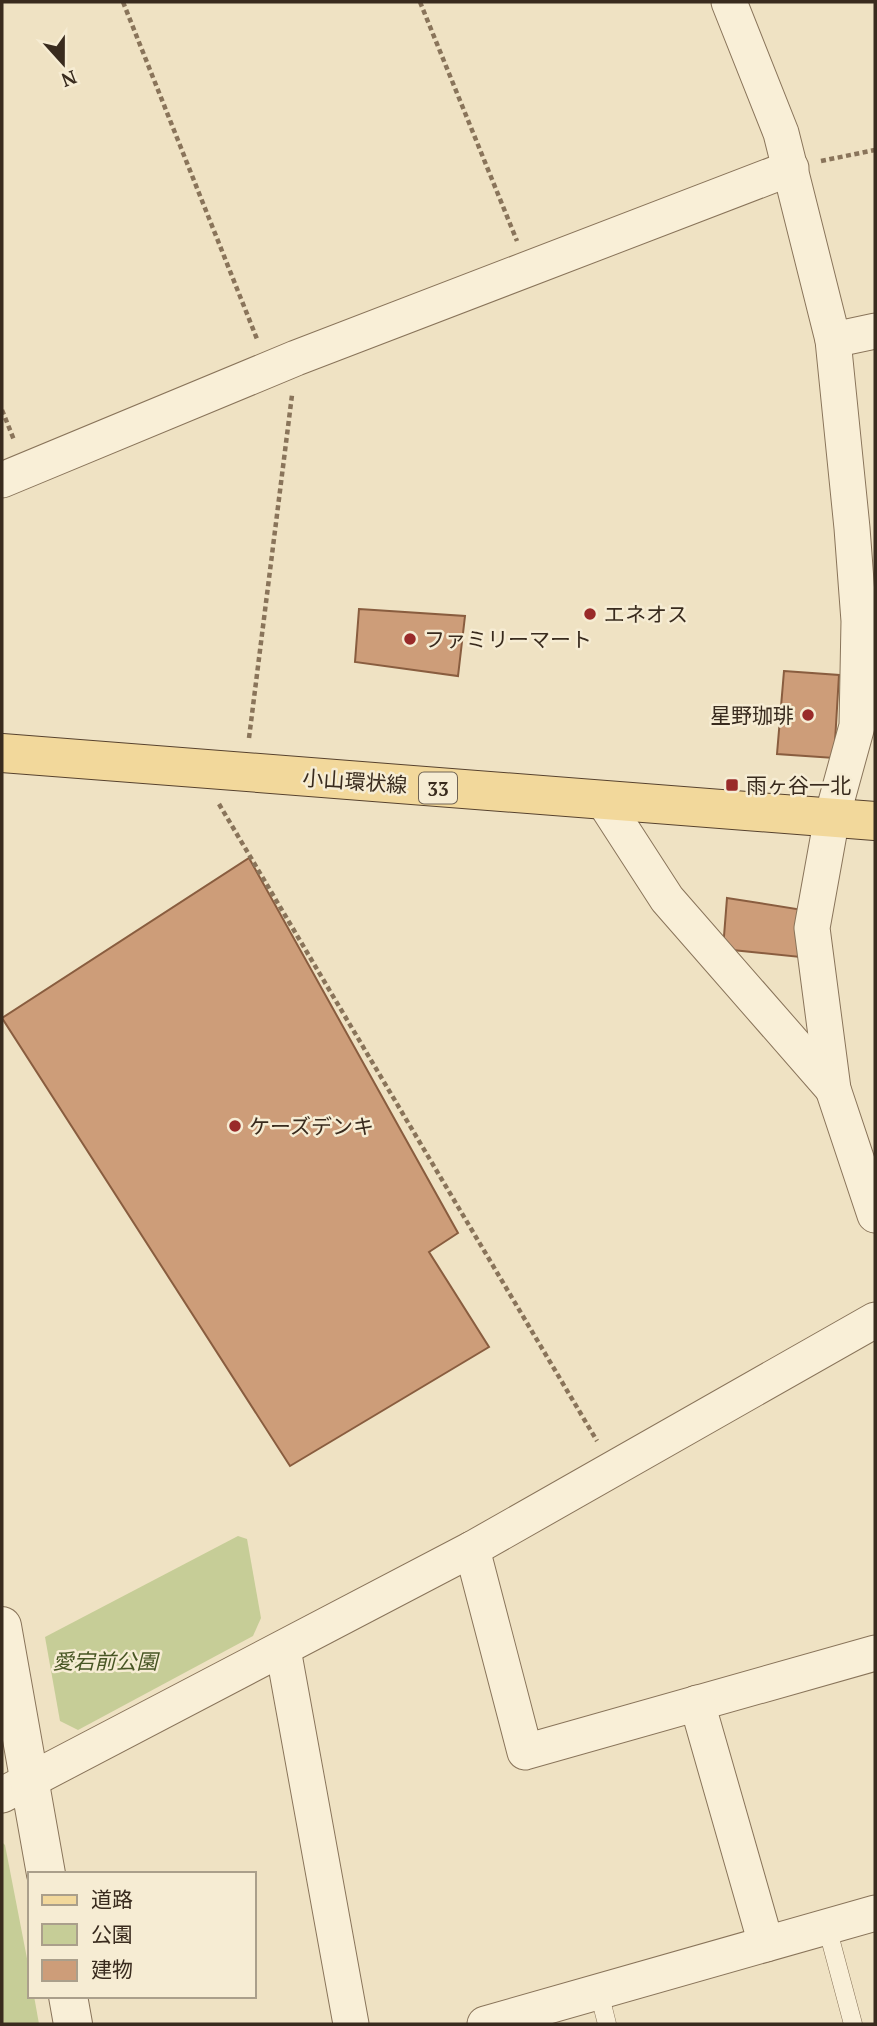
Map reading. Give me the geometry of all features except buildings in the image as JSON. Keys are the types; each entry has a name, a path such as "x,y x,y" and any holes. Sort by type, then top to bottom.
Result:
{"main road":[{"name":"小山環状線","path":"2,753 875,821"}],"street":[{"path":"729,2 781,133 833,340 859,621 858,726 832,817 813,928 833,1089 875,1215"},
{"path":"2,480 283,364 791,168"},
{"path":"833,340 875,331"},
{"path":"603,800 667,899 833,1089"},
{"path":"15,1787 472,1549 875,1320"},
{"path":"472,1549 525,1752 875,1653"},
{"path":"2,1626 15,1787 45,1872"},
{"path":"284,1649 351,2024"},
{"path":"697,1703 766,1944"},
{"path":"485,2024 603,2008 766,1944 875,1913"},
{"path":"68,1998 73,2024"}],"lane":[{"path":"827,1927 853,2024"}],"path":[{"path":"123,2 283,364 244,773"},
{"path":"420,2 528,270"},
{"path":"791,168 875,150"},
{"path":"200,770 249,858 613,1468"}],"green space":[{"name":"愛宕前公園","path":"238,1536 247,1539 261,1618 253,1636 78,1730 60,1721 45,1637"},
{"path":"2,1842 5,1845 28,1964 28,1998 34,1998 39,2024 2,2024"}],"place":[{"name":"エネオス","path":"590,614"},
{"name":"ファミリーマート","path":"410,639"},
{"name":"星野珈琲","path":"808,715"},
{"name":"雨ヶ谷一北","path":"732,785"},
{"name":"ケーズデンキ","path":"235,1126"}]}
